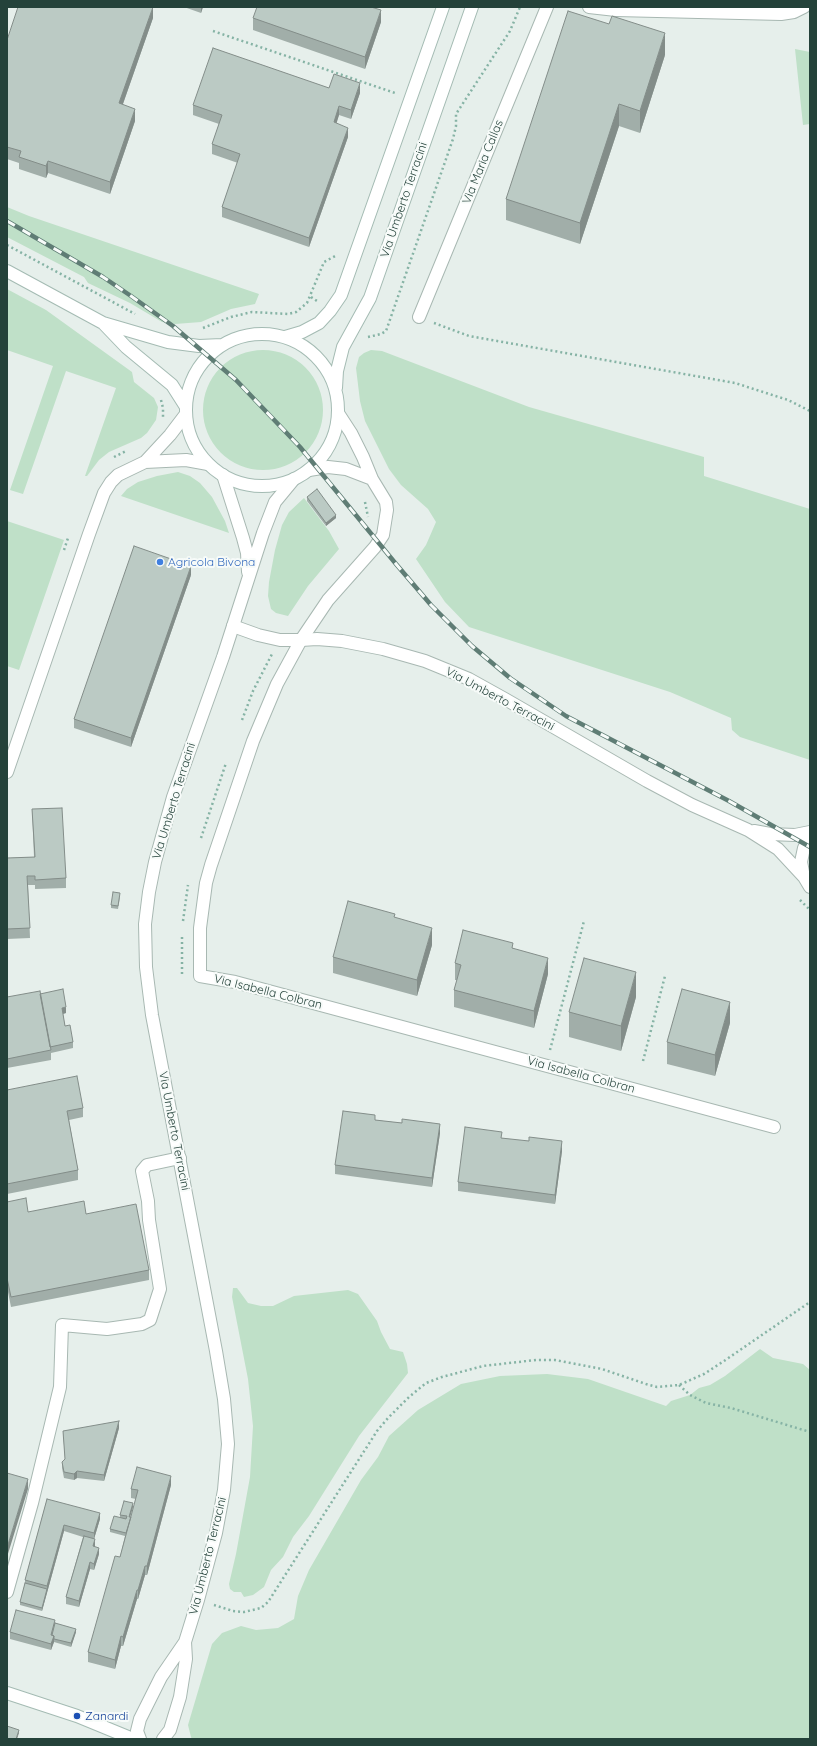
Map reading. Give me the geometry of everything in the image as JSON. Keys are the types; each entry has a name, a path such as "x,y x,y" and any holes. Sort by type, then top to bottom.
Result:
{"street":[{"path":"285,337 302,332 319,323 330,311 341,295 443,7"},
{"name":"Via Umberto Terracini","path":"335,391 337,371 343,347 370,298 472,7"},
{"name":"Via Maria Callas","path":"419,317 547,7"},
{"path":"589,7 624,10 781,14 799,10 804,7 810,11"},
{"path":"7,271 103,323 168,342 200,346 222,345"},
{"path":"103,323 126,347 172,385 186,410"},
{"path":"256,334 285,337 304,347 320,361 331,378 335,391 338,413 336,427 330,443 321,458 309,470 294,479 276,484 258,486 240,483 223,475 208,464 199,453 192,441 186,410 187,396 194,376 206,359 222,345 238,338 256,334"},
{"path":"7,772 104,493 111,482 118,475 145,462 170,435 186,410"},
{"name":"Via Isabella Colbran","path":"338,413 354,439 372,479 386,502 387,510 383,535 375,547 328,600 301,640 277,684 253,741 211,864 203,899 200,928 200,976 235,982 774,1127"},
{"path":"145,462 186,460 208,464"},
{"path":"309,470 328,467 340,468 372,479"},
{"name":"Via Umberto Terracini","path":"223,475 243,538 247,559 248,579"},
{"name":"Via Umberto Terracini","path":"140,1739 138,1731 140,1719 161,1677 185,1642 198,1600 211,1555 224,1490 228,1444 224,1399 216,1351 152,1015 146,968 145,924 155,862 173,797 275,502 294,479"},
{"name":"Via Umberto Terracini","path":"233,626 258,636 280,640 317,639 342,641 384,649 414,657 455,673 506,699 660,788 692,805 748,830 778,849 807,882"},
{"name":"Via Umberto Terracini","path":"748,830 770,834 795,835 810,832"},
{"name":"Via Umberto Terracini","path":"807,882 801,862 802,855 810,837"},
{"path":"7,1592 32,1503 60,1386 62,1325 107,1329 142,1324 150,1320 160,1289 149,1220 148,1201 142,1171 147,1165 180,1158"},
{"name":"Via Umberto Terracini","path":"163,1739 170,1730 180,1697 186,1659 185,1642"},
{"path":"7,1693 77,1716 133,1739"}],"path":[{"path":"365,337 382,334 386,331 453,139 456,126 456,114 510,31 520,7"},
{"path":"214,31 398,94"},
{"path":"7,245 142,317"},
{"path":"198,329 231,317 252,312 288,314 296,312 307,303 324,262"},
{"path":"419,317 469,336 735,383 788,400 810,411"},
{"path":"160,397 163,408 161,422"},
{"path":"112,458 130,449"},
{"path":"364,499 368,519"},
{"path":"549,1052 584,921"},
{"path":"643,1061 665,976"},
{"path":"198,1600 233,1611 244,1612 261,1608 268,1602 378,1431 388,1418 416,1390 426,1383 448,1375 482,1366 536,1360 555,1360 602,1369 646,1384 657,1386 679,1385 704,1374 810,1302"},
{"path":"679,1385 690,1395 706,1403 730,1408 810,1432"}],"green space":[{"path":"795,49 810,52 810,124 803,125"},
{"path":"7,207 29,216 259,294 255,304 231,309 201,322 175,324 162,322 130,303 88,283 84,277 7,237"},
{"path":"7,289 46,310 132,372 134,382 154,398 158,407 156,420 147,433 141,438 109,452 99,460 87,476 85,476 116,388 66,371 23,494 10,490 53,366 7,350"},
{"path":"263,350 275,351 286,355 296,360 305,368 313,377 318,387 322,398 322,422 318,433 313,443 305,452 296,460 286,465 275,469 263,470 251,469 240,465 230,460 221,452 213,443 208,433 204,422 203,410 204,398 208,387 213,377 221,368 230,360 240,355 251,351"},
{"path":"371,350 382,351 529,407 704,457 704,476 810,509 810,760 740,737 732,730 731,718 670,692 469,627 445,602 416,559 426,545 436,522 428,509 401,485 389,469 365,421 360,401 356,368 359,357"},
{"path":"178,472 190,476 200,483 212,497 225,521 229,533 121,496 127,489 138,482 157,476"},
{"path":"304,498 329,531 339,549 308,586 288,616 276,613 271,609 268,596 269,582 275,550 282,525 289,512"},
{"path":"7,521 64,540 19,670 7,666"},
{"path":"233,1288 237,1288 248,1303 261,1306 273,1306 294,1296 348,1290 358,1294 377,1321 390,1349 403,1352 408,1373 359,1436 309,1516 293,1537 283,1557 271,1570 264,1587 253,1595 244,1597 241,1592 234,1592 230,1589 229,1584 250,1477 253,1426 248,1379 232,1297"},
{"path":"760,1349 773,1358 803,1364 810,1370 810,1739 192,1739 188,1725 212,1644 222,1633 241,1626 256,1630 278,1628 294,1619 298,1596 309,1570 361,1480 378,1457 389,1436 418,1410 461,1384 500,1376 547,1374 588,1379 666,1406 671,1401 690,1395 699,1388 710,1385 725,1376"}],"building":[{"path":"18,7 153,7 119,103 135,109 110,182 48,161 46,166 19,157 21,151 7,147 7,40"},
{"path":"257,7 371,7 381,10 365,57 253,18"},
{"path":"568,11 609,24 612,16 665,33 640,111 619,104 580,223 506,199"},
{"path":"213,48 329,88 334,74 360,83 351,110 339,106 334,122 348,128 309,238 222,207 240,154 212,144 222,115 193,105"},
{"path":"317,489 336,515 326,523 307,497"},
{"path":"134,546 191,566 131,738 74,719"},
{"path":"62,808 66,878 35,880 35,876 27,876 30,928 7,929 7,858 35,857 32,809"},
{"path":"113,892 120,893 118,906 111,905"},
{"path":"348,901 395,914 394,917 432,928 417,980 333,957"},
{"path":"463,930 513,943 512,948 548,958 534,1011 454,990 461,965 455,963"},
{"path":"584,958 636,972 621,1026 569,1012"},
{"path":"63,989 66,1007 62,1008 65,1026 70,1025 73,1042 50,1047 40,994"},
{"path":"682,989 730,1002 715,1055 667,1042"},
{"path":"40,991 51,1050 7,1059 7,997"},
{"path":"77,1076 83,1108 67,1111 78,1170 7,1184 7,1090"},
{"path":"343,1111 375,1115 375,1120 402,1123 402,1119 440,1124 432,1178 335,1165"},
{"path":"465,1127 502,1132 501,1138 529,1141 529,1137 562,1141 555,1195 458,1182"},
{"path":"26,1198 28,1212 84,1201 86,1214 136,1204 149,1270 11,1297 7,1278 7,1202"},
{"path":"119,1421 104,1475 77,1471 74,1474 64,1472 62,1462 65,1459 63,1431"},
{"path":"137,1467 171,1476 147,1566 145,1566 123,1637 121,1636 115,1660 88,1652 115,1556 120,1557 138,1490 131,1489"},
{"path":"7,1473 28,1479 7,1548"},
{"path":"47,1499 100,1513 94,1533 64,1525 47,1586 25,1580"},
{"path":"124,1501 133,1503 129,1517 131,1517 126,1533 110,1529 114,1516 126,1519 127,1516 120,1515"},
{"path":"84,1536 95,1539 93,1546 99,1548 94,1564 90,1562 79,1601 66,1597"},
{"path":"25,1583 47,1589 42,1608 20,1602"},
{"path":"16,1610 55,1620 51,1635 54,1636 51,1644 10,1632"},
{"path":"55,1623 76,1629 71,1643 54,1639 54,1636 52,1635"},
{"path":"7,1726 19,1730 16,1739 7,1739"}],"railway":[{"path":"7,221 103,277 131,296 173,326 236,380 300,447 431,605 472,646 510,678 566,716 729,801 810,847"}],"place":[{"name":"Agricola Bivona","path":"160,562"},
{"name":"Zanardi","path":"77,1716"}]}
